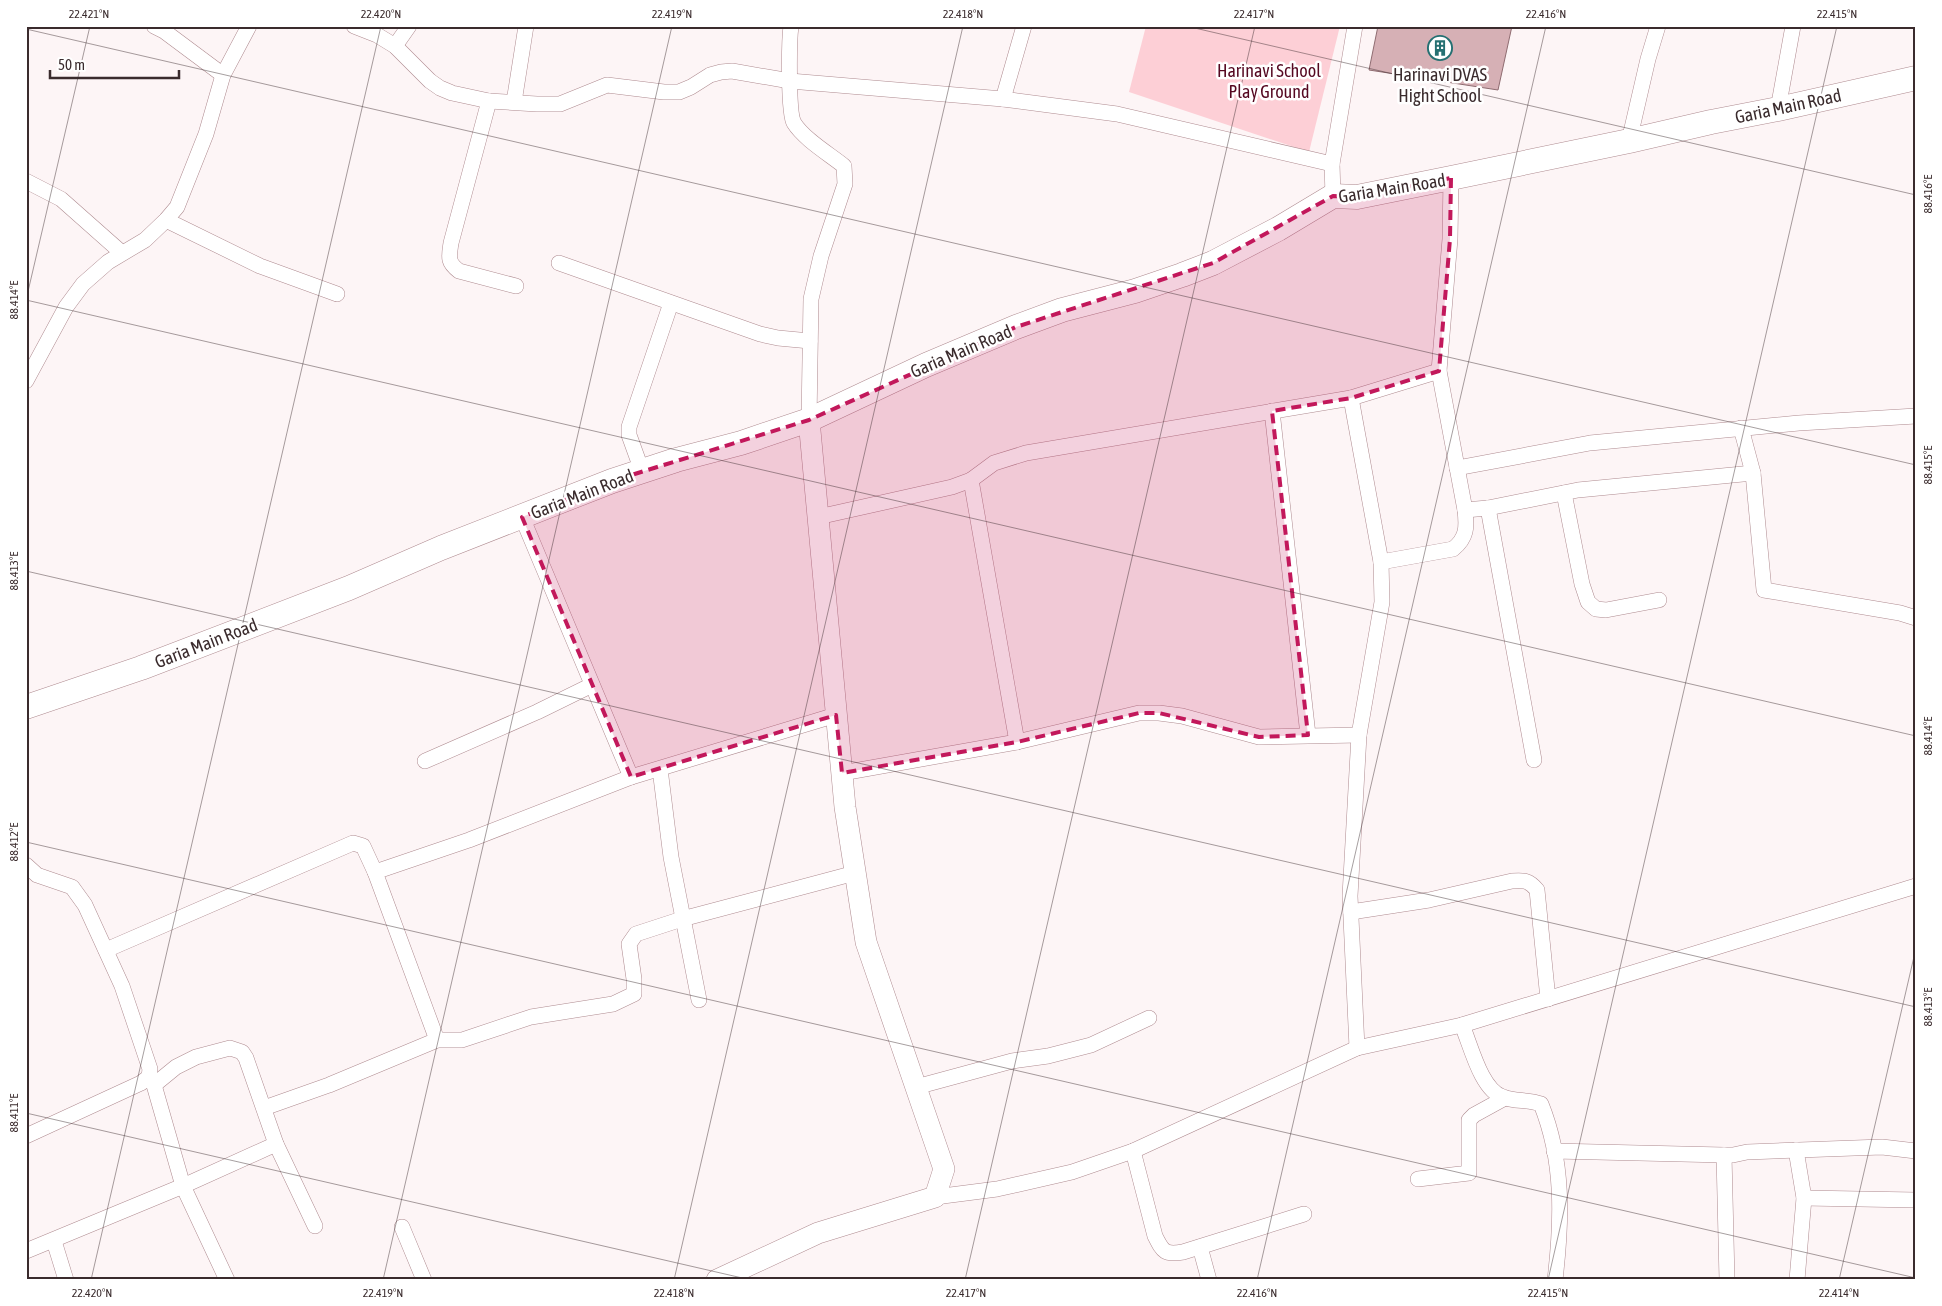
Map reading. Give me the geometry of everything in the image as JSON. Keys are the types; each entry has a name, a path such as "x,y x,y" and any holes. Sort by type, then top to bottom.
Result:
{"main road":[{"name":"Garia Main Road","path":"26,707 141,668 331,595 441,548 612,481 676,460 740,443 809,420 926,365 1016,327 1062,310 1135,291 1213,263 1278,229 1333,196 1357,197 1451,178 1916,78"},
{"path":"717,1280 818,1232 935,1197 944,1169 866,942 842,772 809,420"}],"street":[{"path":"154,26 164,31 223,75"},
{"path":"26,381 66,307 83,284 108,262 144,240 177,207 206,134 223,75 249,26"},
{"path":"354,26 377,35 396,46 430,81 440,88 452,93 490,101 560,104 607,85 679,92 710,75 732,71 790,80 1003,99 1116,114 1332,164"},
{"path":"396,46 410,26"},
{"path":"514,102 526,26"},
{"path":"791,26 789,39 790,110 792,122 801,132 844,166 846,174 845,184 815,275 811,299 809,420"},
{"path":"1003,99 1024,26"},
{"path":"1333,196 1332,164 1355,26"},
{"path":"1629,141 1648,59 1658,26"},
{"path":"1778,109 1793,26"},
{"path":"490,101 451,243 449,257 452,265 459,271 516,286"},
{"path":"1381,562 1453,549 1465,536 1467,523 1465,510 1439,371 1450,239 1451,178"},
{"path":"26,182 61,199 122,253"},
{"path":"166,220 260,266 337,294"},
{"path":"559,264 760,334 810,341"},
{"path":"642,471 629,435 629,427 671,303"},
{"path":"818,517 952,487 970,480 994,464 1026,453 1352,398 1439,371"},
{"path":"1352,398 1381,562 1382,602 1359,735 1350,896 1357,1048"},
{"path":"1272,410 1308,735"},
{"path":"1457,468 1590,443 1742,428 1916,416"},
{"path":"1742,428 1753,472 1764,590 1900,613 1916,618"},
{"path":"1465,510 1488,508 1564,493 1753,472"},
{"path":"970,480 1017,742"},
{"path":"1564,493 1582,584 1588,602 1596,608 1606,610 1659,600"},
{"path":"1488,508 1534,760"},
{"path":"522,517 631,777"},
{"path":"425,761 537,712 592,685"},
{"path":"842,772 1017,742 1139,713 1182,716 1259,737 1359,735"},
{"path":"375,872 469,840 631,777 836,715"},
{"path":"660,769 671,857 699,1000"},
{"path":"106,950 353,843 363,846 375,872 437,1040"},
{"path":"26,865 37,875 72,887 78,892 106,950 122,986 150,1069 151,1081 183,1186 226,1280"},
{"path":"264,1108 329,1085 437,1040 462,1040 531,1017 613,1004 634,994 629,944 636,934 855,873"},
{"path":"1351,912 1429,900 1512,881 1524,880 1531,883 1537,890 1548,999"},
{"path":"935,1197 997,1189 1072,1172 1133,1151 1357,1048 1462,1025 1916,886"},
{"path":"916,1087 1012,1061 1048,1056 1092,1045 1149,1018"},
{"path":"1462,1025 1486,1085 1494,1094 1505,1098 1534,1101 1541,1104 1554,1152 1561,1201 1555,1280"},
{"path":"26,1136 151,1081 196,1057 230,1048 236,1049 242,1052 246,1058 276,1144 315,1226"},
{"path":"1418,1179 1469,1173 1469,1120 1474,1115 1505,1098"},
{"path":"26,1251 183,1186 276,1144"},
{"path":"1554,1152 1733,1155 1747,1152 1882,1147 1916,1151"},
{"path":"1796,1150 1804,1198 1797,1280"},
{"path":"1133,1151 1155,1236 1162,1249 1172,1254 1304,1214"},
{"path":"1724,1155 1727,1280"},
{"path":"1804,1198 1916,1200"},
{"path":"402,1227 424,1280"},
{"path":"54,1241 66,1280"},
{"path":"1200,1247 1209,1280"}],"highlighted area":[{"path":"1451,178 1450,239 1439,371 1351,398 1272,411 1308,735 1259,737 1159,713 1139,713 1017,742 842,773 836,715 631,777 522,517 612,481 809,420 1016,327 1213,263 1333,196 1357,197"}],"green space":[{"name":"Harinavi School Play Ground","path":"1146,26 1340,26 1309,152 1129,92"}],"building":[{"name":"Harinavi DVAS Hight School","path":"1378,26 1512,26 1498,90 1369,70"}],"place":[{"name":"Harinavi DVAS Hight School","path":"1440,48"}]}
